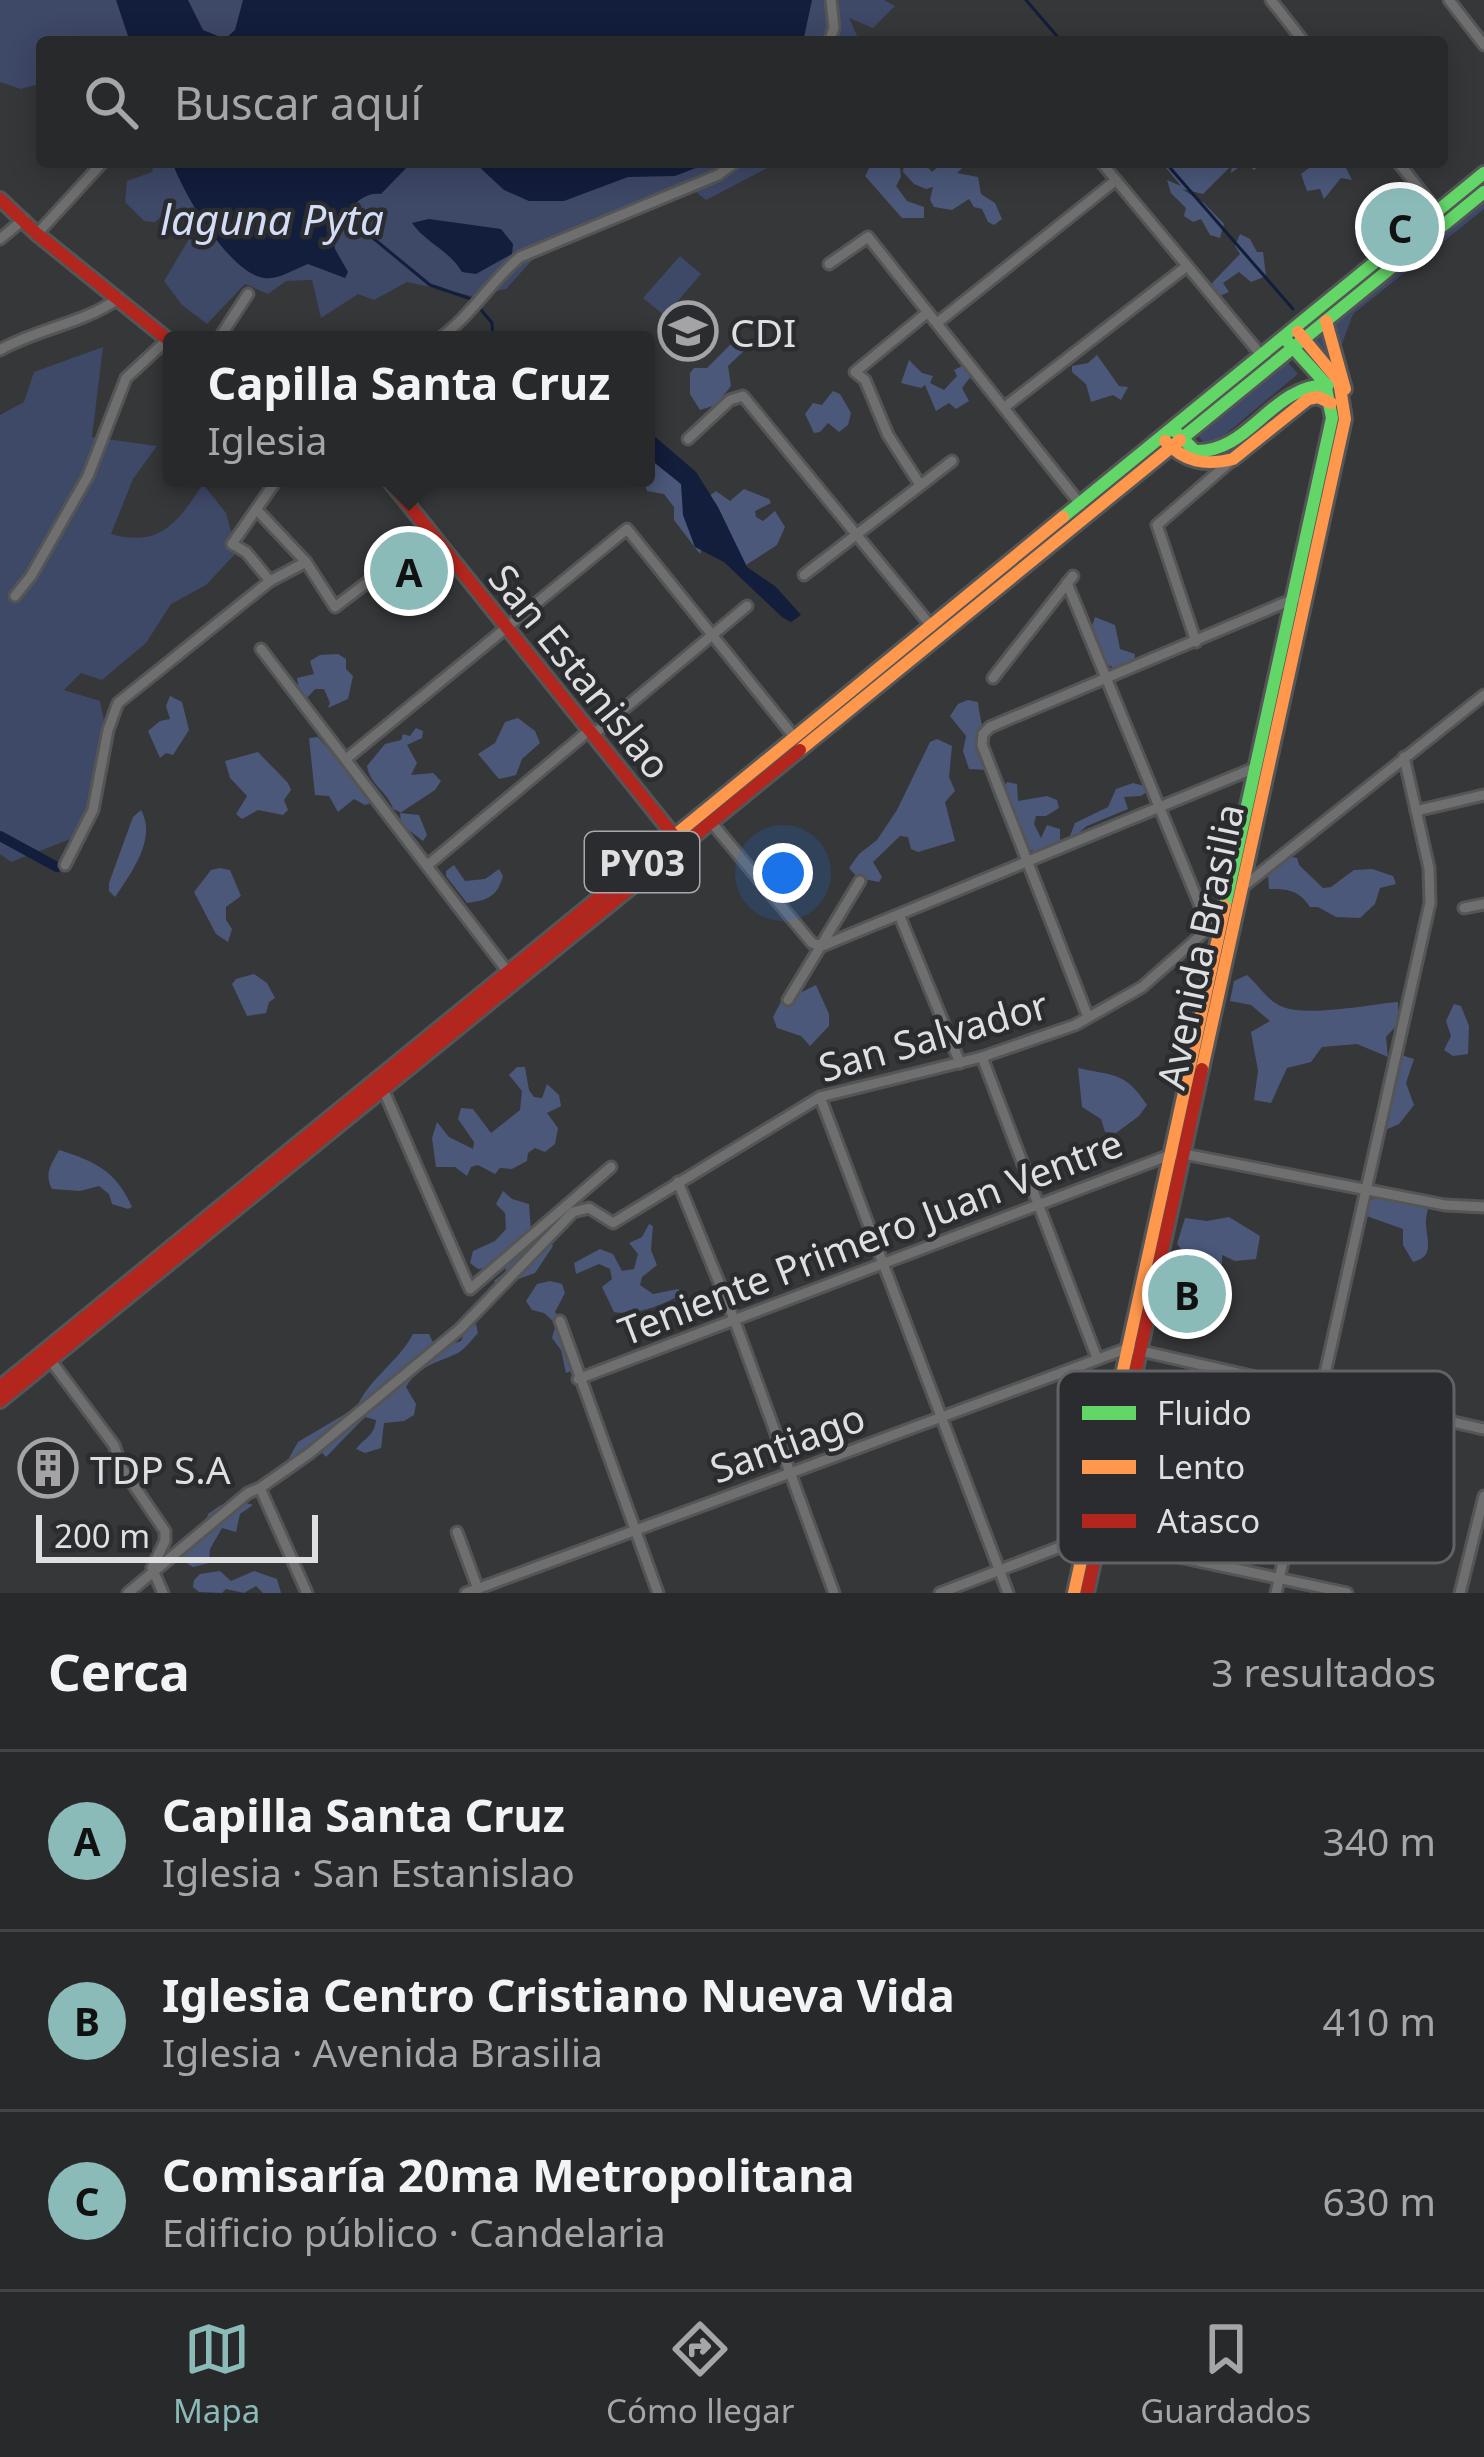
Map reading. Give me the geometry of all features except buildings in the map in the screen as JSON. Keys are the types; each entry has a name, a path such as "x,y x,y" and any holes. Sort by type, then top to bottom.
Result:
{"main road":[{"name":"PY03","path":"1175,437 1262,356 1326,321 1484,173"},
{"name":"PY03","path":"0,1401 47,1356 1442,217 1484,192"},
{"path":"3,201 163,336"},
{"name":"Avenida Brasilia","path":"1177,1154 1224,913 1306,595 1345,419 1345,389 1326,321"},
{"path":"1294,338 1327,360 1345,389"},
{"name":"Avenida Brasilia","path":"1129,1371 1242,888 1292,600 1332,418 1325,383 1294,338"},
{"path":"1175,437 1195,451 1222,450 1305,385 1325,383 1340,394 1345,419"},
{"path":"1175,437 1203,464 1232,459 1304,402 1318,397 1331,403"},
{"name":"San Estanislao","path":"394,487 678,841"},
{"name":"PY03","path":"678,841 711,822 798,743"},
{"name":"PY03","path":"310,1141 383,1089 447,1029"},
{"name":"PY03","path":"0,1387 47,1356"},
{"name":"Avenida Brasilia","path":"1074,1593 1084,1563"},
{"name":"Avenida Brasilia","path":"1087,1593 1090,1563"}],"street":[{"path":"831,0 831,36"},
{"path":"1271,0 1299,36"},
{"path":"1449,0 1484,45"},
{"path":"37,234 98,168"},
{"path":"449,331 463,320 494,278 520,257 728,168"},
{"path":"1106,168 1262,356"},
{"path":"1403,168 1442,217"},
{"path":"937,323 1116,180"},
{"path":"0,239 24,219"},
{"path":"829,264 868,237 1084,509"},
{"path":"1006,406 1187,266"},
{"path":"224,331 248,293"},
{"path":"0,350 32,334 76,322 119,298"},
{"path":"919,483 888,435 865,380 855,372 928,312"},
{"path":"15,596 88,476 127,378 163,348"},
{"path":"688,439 730,400 743,396 935,631"},
{"path":"1196,642 1156,525 1232,459"},
{"path":"804,575 952,461"},
{"path":"270,580 247,552 232,544 272,487"},
{"path":"257,510 306,562 335,607 432,533"},
{"path":"346,759 627,529 798,743"},
{"path":"65,865 93,810 118,703 270,580 306,562"},
{"path":"993,678 1070,580 1210,929"},
{"path":"1088,1017 982,745 983,734 990,727 1306,595"},
{"path":"428,864 747,606"},
{"path":"261,649 512,976"},
{"name":"San Salvador","path":"260,1488 310,1453 460,1329 574,1212 589,1208 609,1224 617,1221 820,1096 960,1063 1061,1031 1142,987 1210,929 1242,888 1484,695"},
{"path":"1324,1371 1430,903 1429,868 1404,757"},
{"path":"711,822 812,943 821,946 1262,767"},
{"path":"1416,811 1484,795"},
{"path":"788,1000 860,881"},
{"path":"1464,908 1484,904"},
{"path":"900,917 960,1063"},
{"path":"982,1057 1097,1358"},
{"path":"383,1089 470,1289 611,1167"},
{"path":"820,1096 1008,1593"},
{"path":"1177,1154 1444,1205 1484,1207"},
{"name":"Teniente Primero Juan Ventre","path":"578,1379 1177,1154"},
{"path":"678,1182 734,1319 834,1593"},
{"path":"560,1321 658,1593"},
{"path":"1134,1349 1226,1371"},
{"name":"Santiago","path":"1063,1371 1134,1349"},
{"path":"47,1356 114,1445 122,1468 165,1531 152,1573 163,1593"},
{"name":"Santiago","path":"466,1593 1058,1373"},
{"path":"1454,1422 1484,1429"},
{"path":"128,1593 260,1488 307,1593"},
{"path":"1460,1593 1484,1496"},
{"path":"458,1532 479,1591"},
{"path":"940,1593 1058,1550"},
{"path":"1212,1563 1347,1593"},
{"path":"1276,1593 1282,1563"}],"shaded area":[{"path":"0,0 884,0 895,6 873,28 849,18 857,36 36,36 36,85 21,89 0,82"},
{"path":"153,168 767,168 706,200 684,182 626,206 535,257 506,289 472,296 407,282 374,300 358,294 321,318 312,280 286,281 268,294 245,284 207,324 182,305 164,281 196,227 185,213 172,207 155,222 144,221 125,202 127,181"},
{"path":"869,168 900,168 896,186 907,201 924,207 924,218 902,218 865,176"},
{"path":"904,168 932,172 962,168 957,173 978,177 981,194 995,203 1002,219 994,225 988,222 982,209 969,199 952,210 934,207 930,200 933,187 914,184"},
{"path":"1166,168 1229,168 1203,194 1182,189 1224,224 1220,238 1210,235 1201,219 1193,222 1184,216 1186,208 1171,193 1167,180 1181,186"},
{"path":"1309,168 1346,168 1352,180 1341,178 1324,199 1320,189 1307,191 1301,174"},
{"path":"1484,200 1484,209 1353,314 1339,352 1329,353 1314,340"},
{"path":"1240,234 1250,239 1257,252 1263,252 1266,276 1251,282 1239,272 1223,283 1229,292 1217,297 1212,283 1240,254 1235,246"},
{"path":"680,256 701,274 665,316 643,298"},
{"path":"736,339 745,350 728,366 731,386 716,405 700,410 690,394 690,373 694,368 707,368"},
{"path":"103,347 92,437 157,446 133,479 111,534 155,534 176,520 205,487 226,513 237,552 206,585 171,604 146,643 102,680 81,673 64,690 100,701 108,755 100,797 86,833 11,862 0,854 0,415 24,402 34,372"},
{"path":"1097,355 1119,386 1128,387 1121,400 1113,395 1091,402 1086,384 1072,372 1072,366 1088,363"},
{"path":"909,360 922,373 933,376 930,383 944,390 957,376 954,370 964,365 972,375 962,388 969,401 956,409 949,403 936,411 925,385 901,383"},
{"path":"1287,361 1298,374 1209,448 1198,436"},
{"path":"833,391 851,413 848,425 839,432 828,423 814,433 805,414 813,403 822,405"},
{"path":"655,453 686,475 704,543 700,554 674,520 674,507 664,494 646,487 655,487"},
{"path":"744,489 771,503 755,511 756,517 763,521 775,511 785,527 777,545 746,565 708,497 716,491 730,501"},
{"path":"1095,617 1115,625 1120,649 1135,654 1134,662 1114,668 1105,663 1092,626"},
{"path":"338,654 346,659 346,669 353,676 348,699 328,708 324,689 315,689 307,698 300,694 297,678 314,674 310,661"},
{"path":"170,696 182,702 189,730 173,755 160,758 148,731 170,719 166,706"},
{"path":"978,702 987,756 995,758 994,766 987,770 969,769 963,751 966,736 950,716 958,704"},
{"path":"518,718 535,731 540,743 522,759 516,775 499,779 478,754 495,743 505,722"},
{"path":"416,728 423,731 422,738 407,745 417,763 411,775 433,773 441,781 400,813 367,766 385,744 401,740 403,734 410,736"},
{"path":"318,737 354,776 371,803 354,799 338,812 329,796 315,795 309,738"},
{"path":"937,739 952,746 949,777 955,791 945,802 955,841 918,852 911,849 908,837 900,836 873,862 882,877 879,882 858,878 849,868 877,840 930,742"},
{"path":"258,752 288,783 291,790 284,800 288,810 283,815 258,810 242,819 236,814 247,796 230,778 225,761"},
{"path":"1007,782 1017,784 1018,801 1047,796 1057,800 1059,808 1036,816 1034,824 1041,838 1047,825 1060,829 1060,844 1041,853 1030,850 1002,790"},
{"path":"1133,783 1148,791 1124,797 1128,809 1087,826 1068,841 1075,823 1108,807 1116,789"},
{"path":"141,810 144,843 115,897 109,883 133,817"},
{"path":"400,813 419,815 427,835 423,841 401,824"},
{"path":"1292,857 1323,888 1354,870 1372,869 1393,876 1396,884 1380,888 1375,904 1360,918 1336,917 1310,907 1292,892 1269,889 1268,876"},
{"path":"454,865 465,881 485,879 499,869 503,876 491,896 467,903 446,876"},
{"path":"211,870 230,870 241,896 226,907 232,929 228,942 216,934 194,892"},
{"path":"254,974 267,983 275,998 266,1013 247,1016 232,984"},
{"path":"1247,975 1272,1001 1295,1010 1398,1002 1398,1024 1386,1037 1388,1057 1357,1044 1322,1047 1311,1062 1287,1068 1271,1103 1254,1100 1258,1071 1251,1032 1270,1021 1251,1005 1230,1001 1234,981"},
{"path":"816,985 829,1014 829,1026 810,1046 801,1036 777,1028 773,1017 786,992 800,993"},
{"path":"1454,1004 1461,1006 1469,1026 1468,1054 1453,1056 1444,1050 1451,1036 1446,1021"},
{"path":"1398,1054 1414,1059 1406,1083 1414,1105 1399,1124 1374,1135"},
{"path":"525,1067 534,1097 542,1098 547,1084 559,1095 561,1106 547,1113 558,1128 555,1144 545,1152 535,1148 527,1161 512,1169 500,1168 495,1174 478,1165 467,1176 455,1167 436,1167 432,1138 437,1122 449,1137 473,1149 474,1142 458,1119 461,1108 473,1109 491,1133 520,1110 522,1091 509,1075"},
{"path":"1078,1068 1125,1080 1147,1105 1116,1133 1105,1132 1101,1119 1082,1107"},
{"path":"59,1150 103,1170 132,1207 112,1204 99,1186 80,1191 52,1189 49,1174"},
{"path":"503,1191 529,1204 531,1231 536,1236 548,1235 553,1246 535,1273 497,1287 494,1281 506,1271 505,1265 478,1269 470,1263 473,1251 495,1241 506,1229 505,1213 496,1204"},
{"path":"1391,1193 1429,1198 1427,1251 1413,1262 1403,1245 1403,1229 1361,1214 1363,1202"},
{"path":"1229,1217 1260,1236 1256,1259 1235,1261 1222,1255 1222,1267 1213,1273 1199,1271 1177,1244 1185,1218"},
{"path":"649,1224 657,1265 642,1277 640,1285 653,1294 678,1289 684,1293 649,1308 614,1312 602,1287 612,1279 610,1269 599,1264 576,1274 574,1263 600,1249 613,1254 622,1271 634,1269 638,1254 629,1243 642,1237"},
{"path":"537,1284 562,1284 565,1293 555,1312 561,1319 573,1370 566,1373 561,1350 552,1338 556,1324 526,1301"},
{"path":"476,1324 478,1333 462,1350 411,1380 406,1387 416,1404 414,1415 384,1423 381,1448 365,1453 356,1449 375,1426 376,1420 365,1417 326,1457 316,1446 296,1459 289,1458 298,1442 357,1407 413,1334 429,1334 436,1349 461,1341"},
{"path":"243,1502 253,1505 240,1514 236,1532 222,1528 210,1549 209,1563 193,1567 180,1559 162,1574 159,1566 205,1525 208,1514 221,1505 236,1511"},
{"path":"220,1571 231,1581 254,1571 277,1579 281,1593 263,1593 256,1586 244,1593 199,1592 193,1587 200,1574"}],"water":[{"path":"116,0 188,0 203,30 218,36 128,36"},
{"path":"243,0 812,0 804,36 228,36 235,30"},
{"name":"laguna Pyta","path":"175,168 406,168 381,194 358,201 332,236 348,272 345,278 308,264 270,278 250,273 222,247"},
{"name":"laguna Pyta","path":"480,168 696,168 675,176 628,177 564,201 529,201 504,190"},
{"path":"429,219 501,229 513,244 512,254 476,274 462,272 412,223"},
{"path":"655,437 696,472 747,567 776,587 801,615 791,622 782,617 724,562 695,547 683,515 681,484 655,463"}],"waterway":[{"path":"1026,0 1057,36"},
{"path":"1170,168 1293,309"},
{"path":"345,215 430,285 471,299"},
{"path":"478,306 492,323 492,331"},
{"path":"0,836 57,867"}],"traffic: fast":[{"path":"1063,517 1484,173"},
{"path":"1180,440 1484,192"},
{"path":"1225,906 1332,418 1325,383 1287,341"},
{"path":"1174,430 1195,451 1214,449 1231,442 1291,396 1328,385"}],"traffic: slow":[{"path":"1326,321 1345,389"},
{"path":"1202,1069 1345,419 1339,381 1298,332"},
{"path":"1165,441 1196,460 1233,459 1308,399 1318,397 1331,403"},
{"path":"800,750 1180,440"},
{"path":"618,882 1063,517"},
{"path":"1123,1371 1225,906"},
{"path":"1074,1593 1081,1563"}],"traffic: jam":[{"path":"0,199 163,336"},
{"path":"394,487 679,842"},
{"path":"0,1401 800,750"},
{"path":"0,1387 618,882"},
{"path":"1136,1371 1202,1069"},
{"path":"1087,1593 1094,1563"}],"place":[{"name":"Comisaría 20ma Metropolitana","path":"1400,227"},
{"name":"CDI","path":"688,331"},
{"name":"Capilla Santa Cruz","path":"409,571"},
{"name":"Iglesia Centro Cristiano Nueva Vida","path":"1187,1294"},
{"name":"TDP S.A","path":"48,1468"}]}
